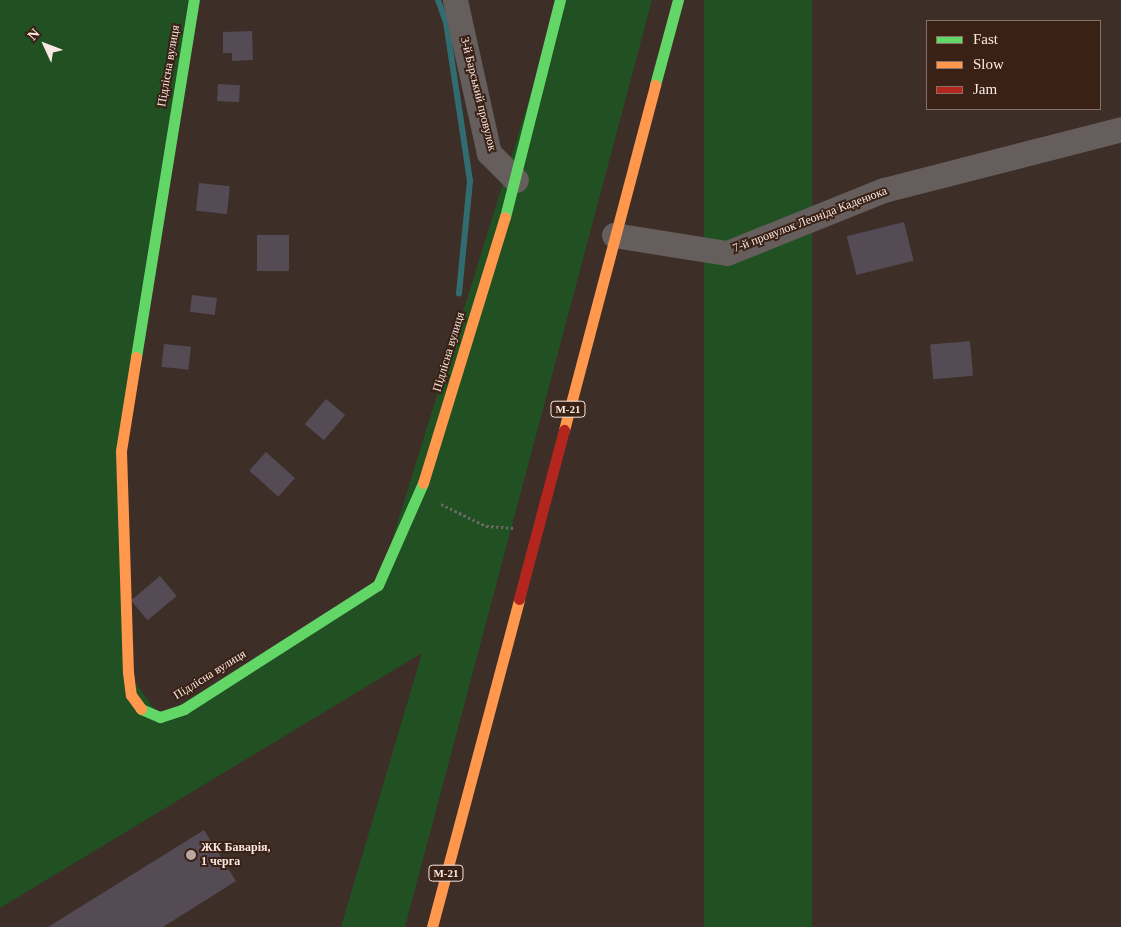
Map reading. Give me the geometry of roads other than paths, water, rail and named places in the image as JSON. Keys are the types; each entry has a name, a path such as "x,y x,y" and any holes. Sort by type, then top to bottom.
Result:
{"main road":[{"name":"Підлісна вулиця","path":"194,0 122,424 128,672 131,695 143,712 160,717 184,709 378,585 420,494 516,180 560,0"},
{"name":"М-21","path":"432,927 614,235 678,0"}],"street":[{"name":"3-й Барський провулок","path":"455,0 490,153 516,180"},
{"name":"7-й провулок Леоніда Каденюка","path":"614,235 727,253 884,190 1121,130"}],"waterway":[{"path":"438,0 446,22 470,181 459,293"}],"place":[{"name":"ЖК Баварія, 1 черга","path":"191,855"}]}
